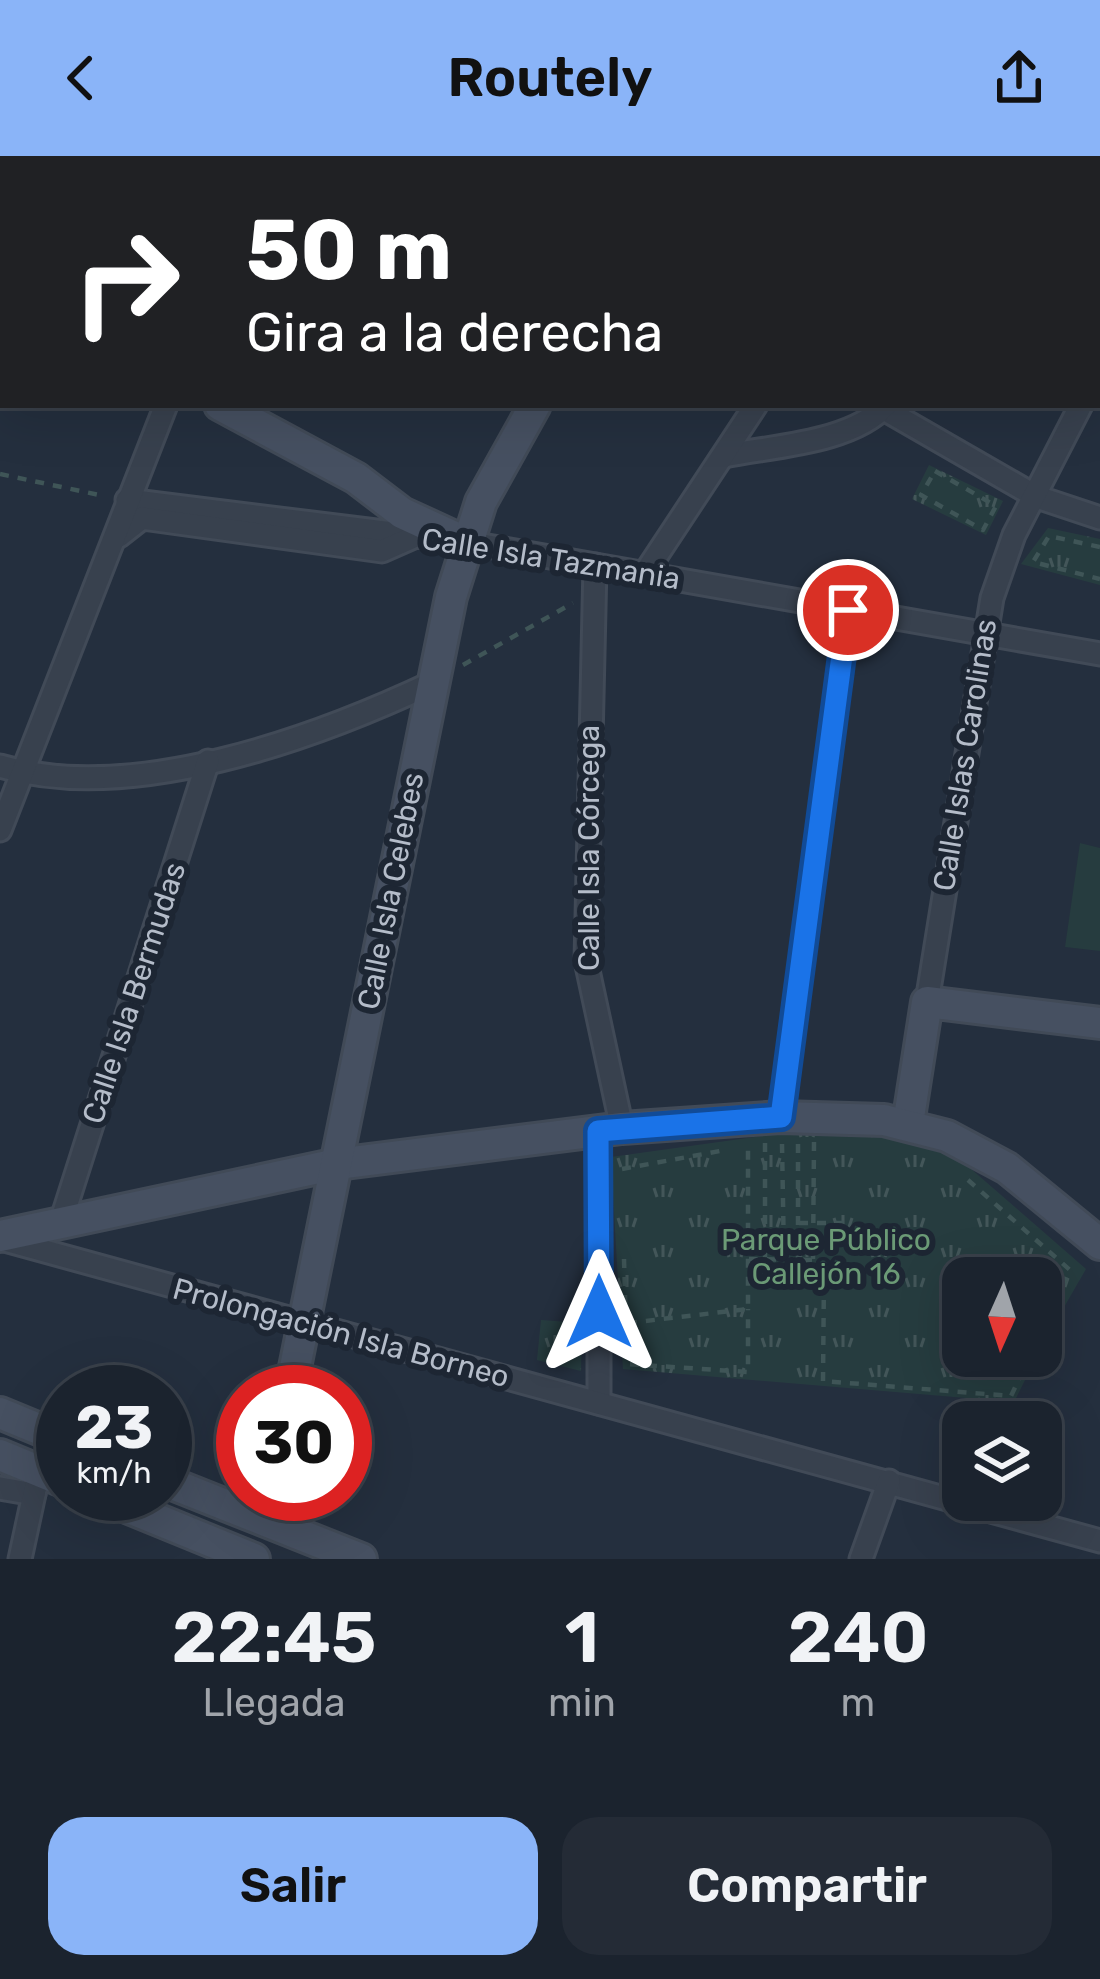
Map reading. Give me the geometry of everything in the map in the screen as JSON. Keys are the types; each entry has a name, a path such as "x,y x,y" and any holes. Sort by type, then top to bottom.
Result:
{"street":[{"path":"0,830 165,408"},
{"path":"226,408 356,478 403,513 465,542"},
{"name":"Calle Isla Celebes","path":"296,1365 432,683 465,542 533,408"},
{"path":"645,573 753,408"},
{"path":"724,456 844,430 883,408"},
{"path":"887,408 1037,497 1100,518"},
{"name":"Calle Islas Carolinas","path":"908,1124 983,633 1001,567 1080,408"},
{"name":"Calle Isla Tazmania","path":"128,500 465,542 1100,654"},
{"path":"110,545 142,518 382,551 416,536"},
{"name":"Calle Isla Córcega","path":"596,565 586,961 610,1129 599,1403"},
{"path":"769,1131 848,610"},
{"path":"0,766 24,773 75,776 208,761 366,714 432,683"},
{"name":"Calle Isla Bermudas","path":"60,1225 208,761"},
{"path":"927,1002 1100,1023"},
{"path":"0,1237 338,1164 610,1129 769,1131 908,1124 947,1136 1007,1168 1100,1244"},
{"name":"Prolongación Isla Borneo","path":"0,1237 1100,1541"},
{"path":"0,1413 36,1428"},
{"path":"0,1455 36,1477"},
{"path":"861,1559 889,1481"},
{"path":"0,1488 36,1483"},
{"path":"20,1559 36,1510"},
{"path":"160,1521 251,1559 259,1521"},
{"path":"289,1521 362,1559"}],"path":[{"path":"934,471 997,506 982,530 921,495 934,471"},
{"path":"0,474 128,500"},
{"path":"1100,547 1049,536 1033,562 1100,579"},
{"path":"432,683 593,591"},
{"path":"769,1131 814,1138 813,1260"},
{"path":"624,1256 627,1364 748,1372 748,1157 769,1131"},
{"path":"769,1131 783,1176 783,1244"},
{"path":"769,1131 813,1208"},
{"path":"749,1259 765,1244 769,1131"},
{"path":"622,1189 622,1166 727,1150"},
{"path":"798,1245 798,1178 814,1153"},
{"path":"748,1157 783,1216 853,1222"},
{"path":"798,1178 814,1162"},
{"path":"748,1167 783,1216"},
{"path":"959,1172 1055,1257"},
{"path":"749,1202 765,1185 783,1176 814,1173"},
{"path":"748,1189 783,1176 814,1185"},
{"path":"749,1215 765,1185 783,1176 798,1178 813,1196"},
{"path":"748,1179 765,1185"},
{"path":"749,1231 765,1244 798,1245 813,1238"},
{"path":"749,1242 798,1245 813,1251"},
{"path":"783,1244 798,1245 824,1273 823,1381 1011,1396 1020,1377"},
{"path":"626,1323 748,1309"}],"green space":[{"path":"929,465 1003,501 986,535 912,499"},
{"path":"1048,528 1100,539 1100,585 1021,564"},
{"path":"1080,843 1100,848 1100,951 1065,947"},
{"name":"Parque Público Callejón 16","path":"827,1127 897,1134 963,1162 1086,1269 1062,1311 1062,1257 942,1257 942,1377 1026,1377 1014,1401 623,1369 611,1157"},
{"path":"541,1320 582,1323 581,1371 537,1360"}],"route":[{"path":"599,1312 598,1131 781,1117 848,610"}]}
